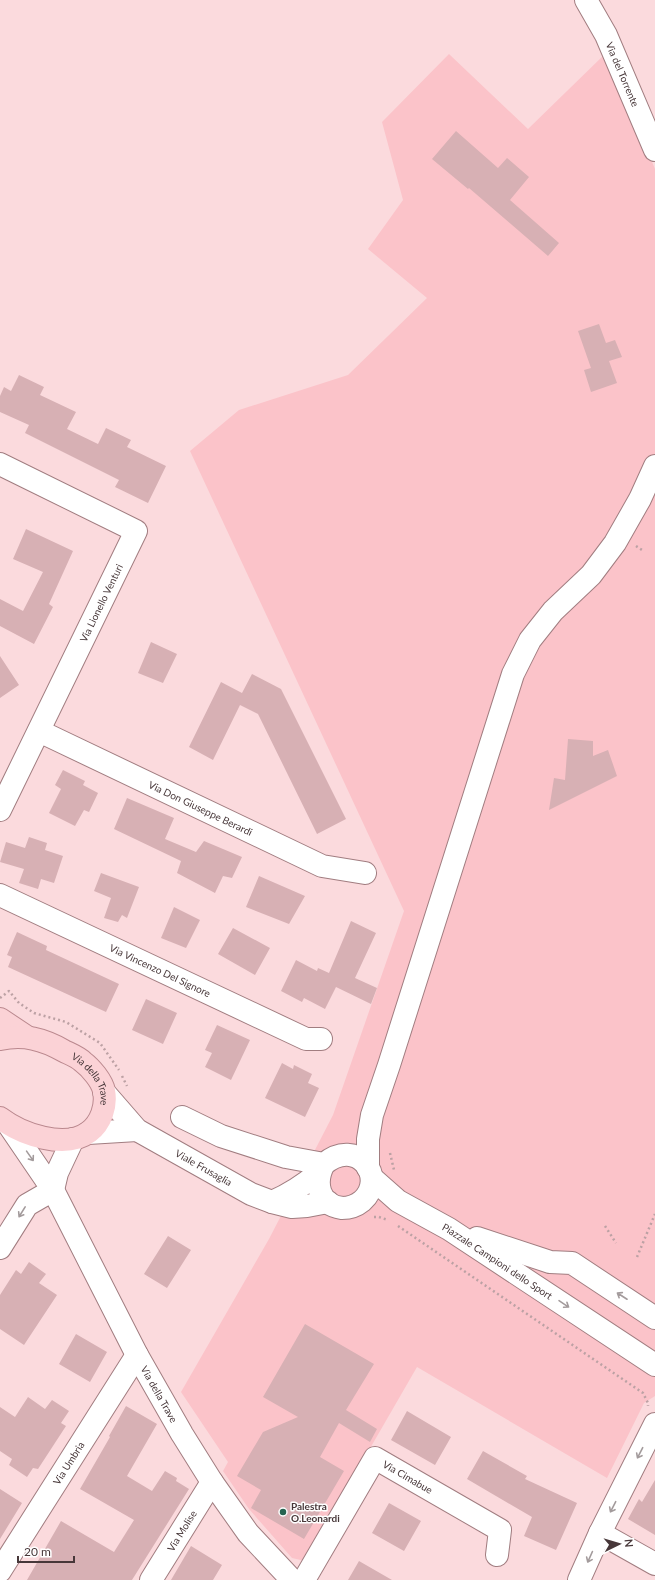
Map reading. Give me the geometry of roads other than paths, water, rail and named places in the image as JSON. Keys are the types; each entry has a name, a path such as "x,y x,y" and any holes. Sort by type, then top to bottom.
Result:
{"main road":[{"name":"Via della Trave","path":"0,1019 27,1037 54,1045 83,1061 98,1078 104,1092 104,1108 98,1123 81,1136 52,1139 32,1135 4,1121"},
{"name":"Via della Trave","path":"0,1039 27,1037"}],"street":[{"name":"Via del Torrente","path":"586,0 606,35 655,150"},
{"name":"Via Lionello Venturi","path":"0,464 136,531 0,810"},
{"path":"358,1205 366,1198 371,1189 368,1140 372,1115 513,674 530,640 553,611 591,575 616,543 640,499 655,466"},
{"name":"Via Don Giuseppe Berardi","path":"39,731 322,866 365,873"},
{"name":"Via Vincenzo Del Signore","path":"0,895 306,1039 321,1039"},
{"name":"Viale Frusaglia","path":"104,1092 137,1130 251,1194 272,1202 292,1207 328,1202 337,1207 347,1208 380,1201 398,1201"},
{"path":"272,1202 303,1186 358,1137 372,1115"},
{"name":"Viale Frusaglia","path":"182,1117 221,1136 286,1157 328,1164 352,1155 357,1157 362,1160 370,1173 398,1201 449,1229"},
{"name":"Via della Trave","path":"4,1121 53,1190 137,1355 182,1434 212,1482 248,1533 292,1580"},
{"path":"81,1136 137,1130"},
{"name":"Via della Trave","path":"53,1190 56,1173 81,1136"},
{"path":"328,1164 318,1184 321,1194 328,1202"},
{"path":"0,1248 27,1205 53,1190"},
{"name":"Piazzale Campioni dello Sport","path":"449,1229 550,1262 572,1263 655,1318"},
{"name":"Piazzale Campioni dello Sport","path":"449,1229 655,1365"},
{"name":"Via Umbria","path":"0,1571 137,1355"},
{"path":"579,1580 651,1417"},
{"name":"Via Cimabue","path":"304,1580 375,1458 500,1530 497,1555"},
{"name":"Via Molise","path":"151,1580 212,1482"},
{"path":"600,1533 655,1564"}],"place":[{"name":"Palestra O.Leonardi","path":"283,1512"}]}
